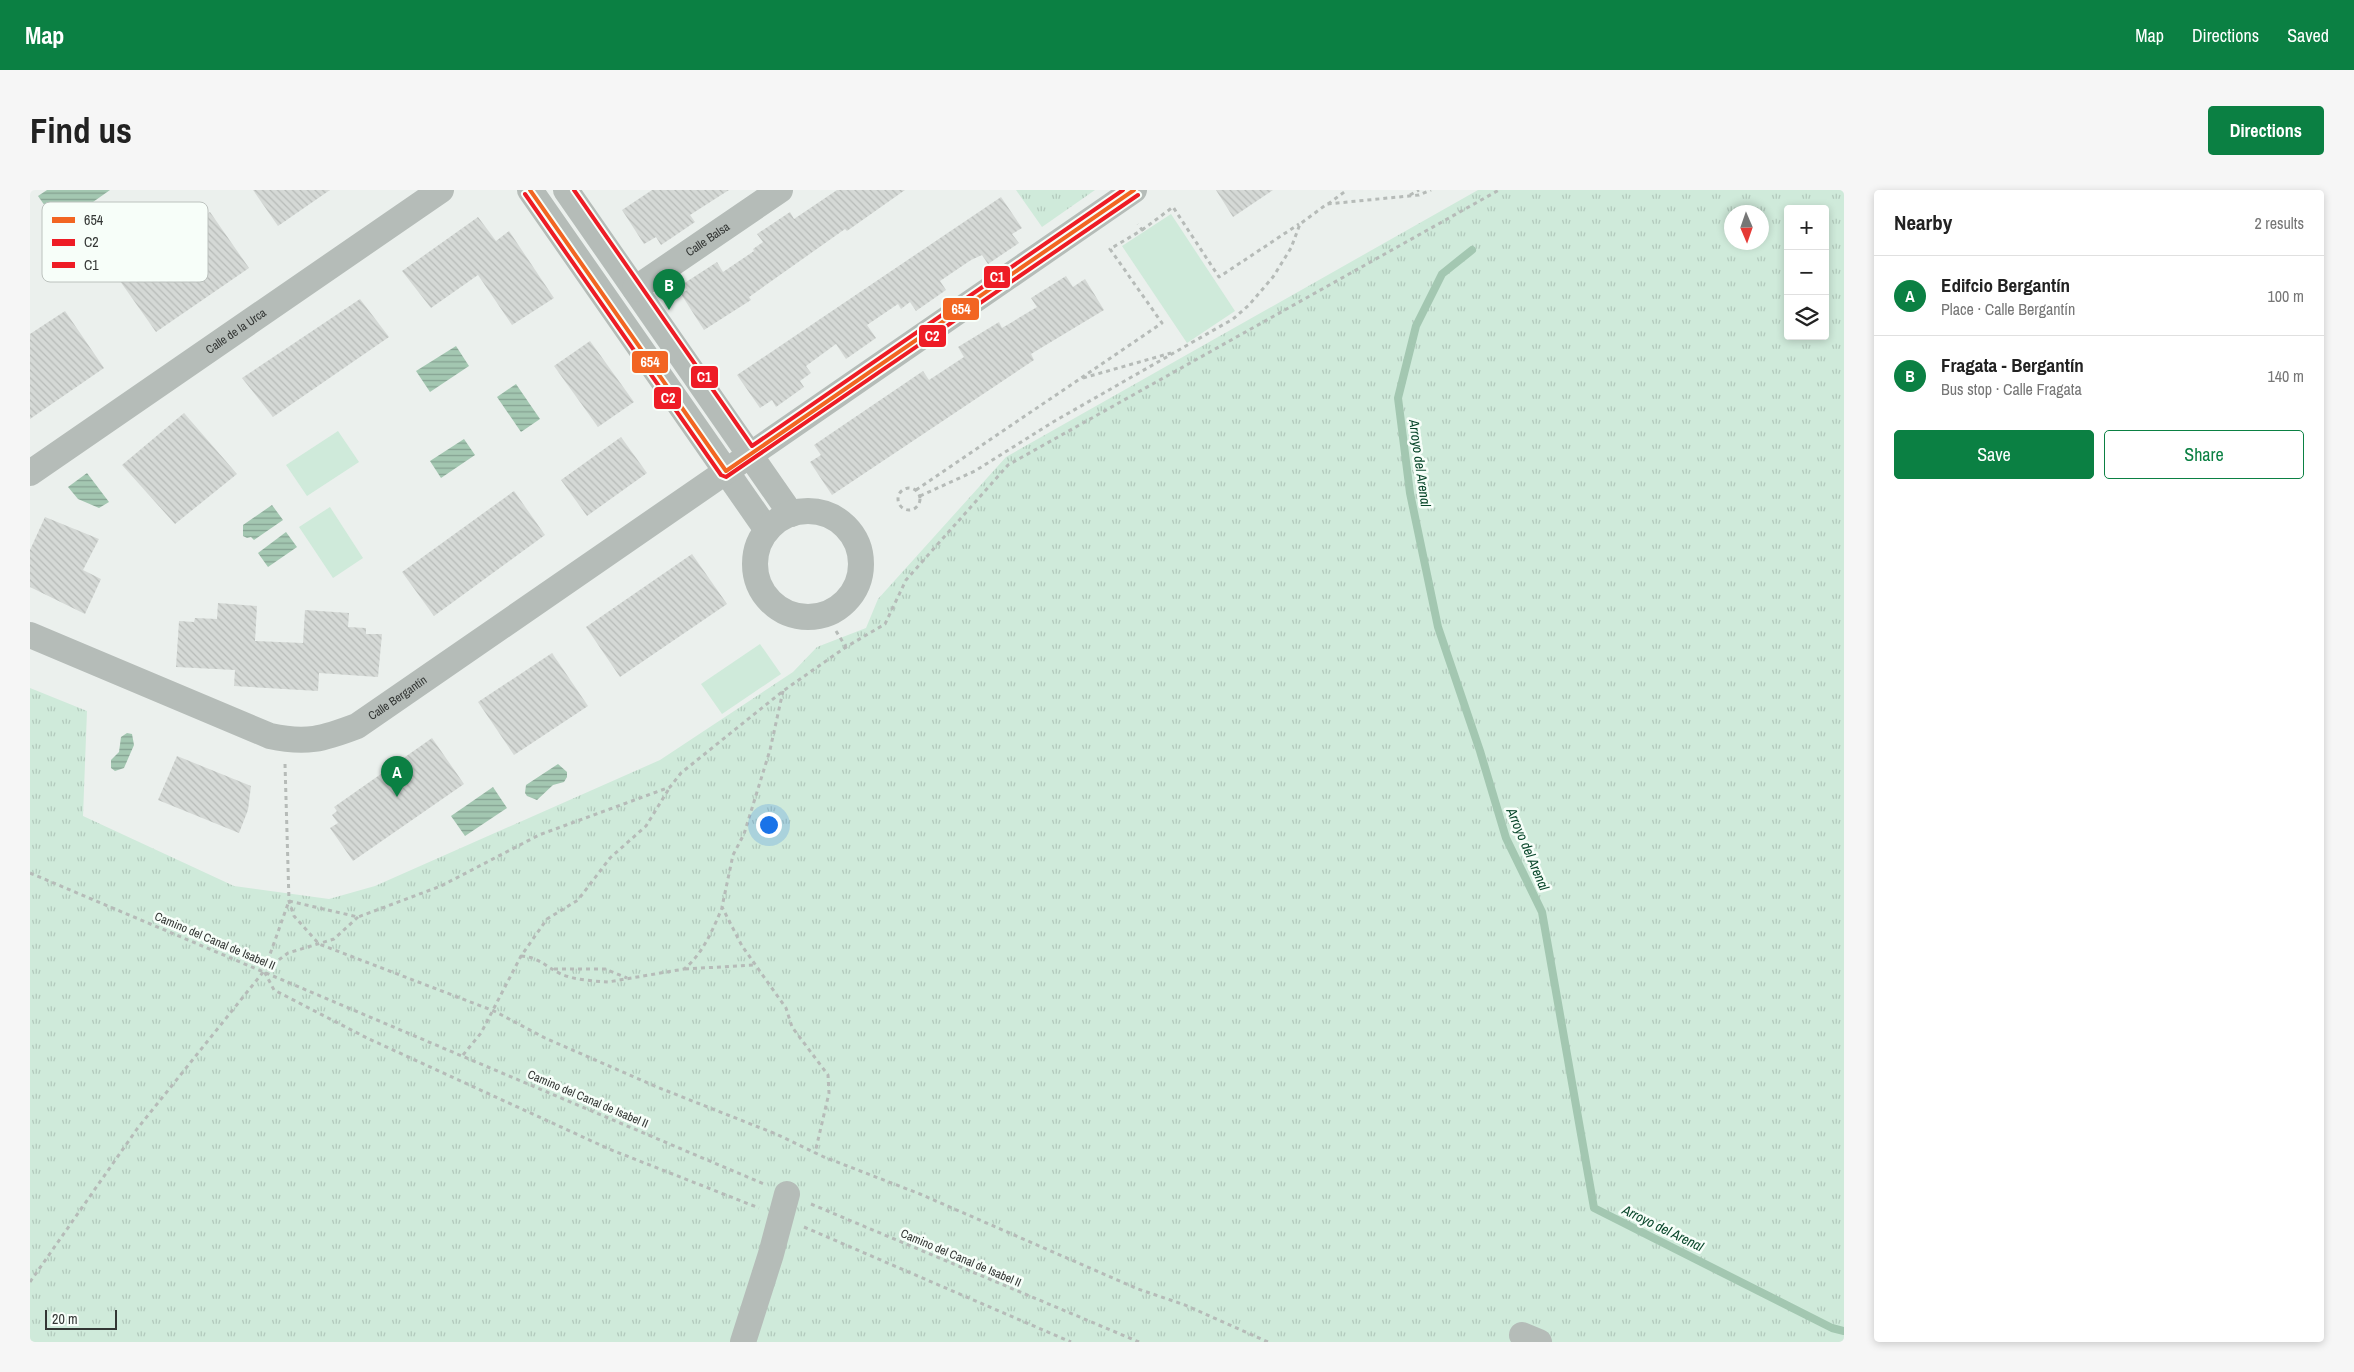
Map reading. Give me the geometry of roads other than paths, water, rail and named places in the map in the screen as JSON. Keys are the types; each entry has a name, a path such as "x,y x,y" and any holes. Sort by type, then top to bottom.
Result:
{"street":[{"name":"Calle de la Urca","path":"30,473 441,190"},
{"path":"530,190 767,530"},
{"path":"566,190 791,514"},
{"name":"Calle Balsa","path":"635,289 780,190"},
{"path":"750,455 1134,190"},
{"name":"Calle Bergantín","path":"30,635 270,736 294,741 327,738 357,726 750,455"},
{"path":"811,512 830,516 847,528 858,545 861,565 857,585 846,601 830,613 812,617 795,616 778,608 765,596 757,580 755,563 758,545 767,530 778,520 791,514 811,512"},
{"path":"743,1342 784,1206"}],"waterway":[{"name":"Arroyo del Arenal","path":"1472,250 1442,274 1416,326 1398,398 1410,493 1438,627 1480,751 1506,838 1542,912 1594,1208 1832,1328 1844,1331"}],"place":[{"name":"Fragata - Bergantín","path":"669,310"},
{"name":"Edifcio Bergantín","path":"397,797"}]}
